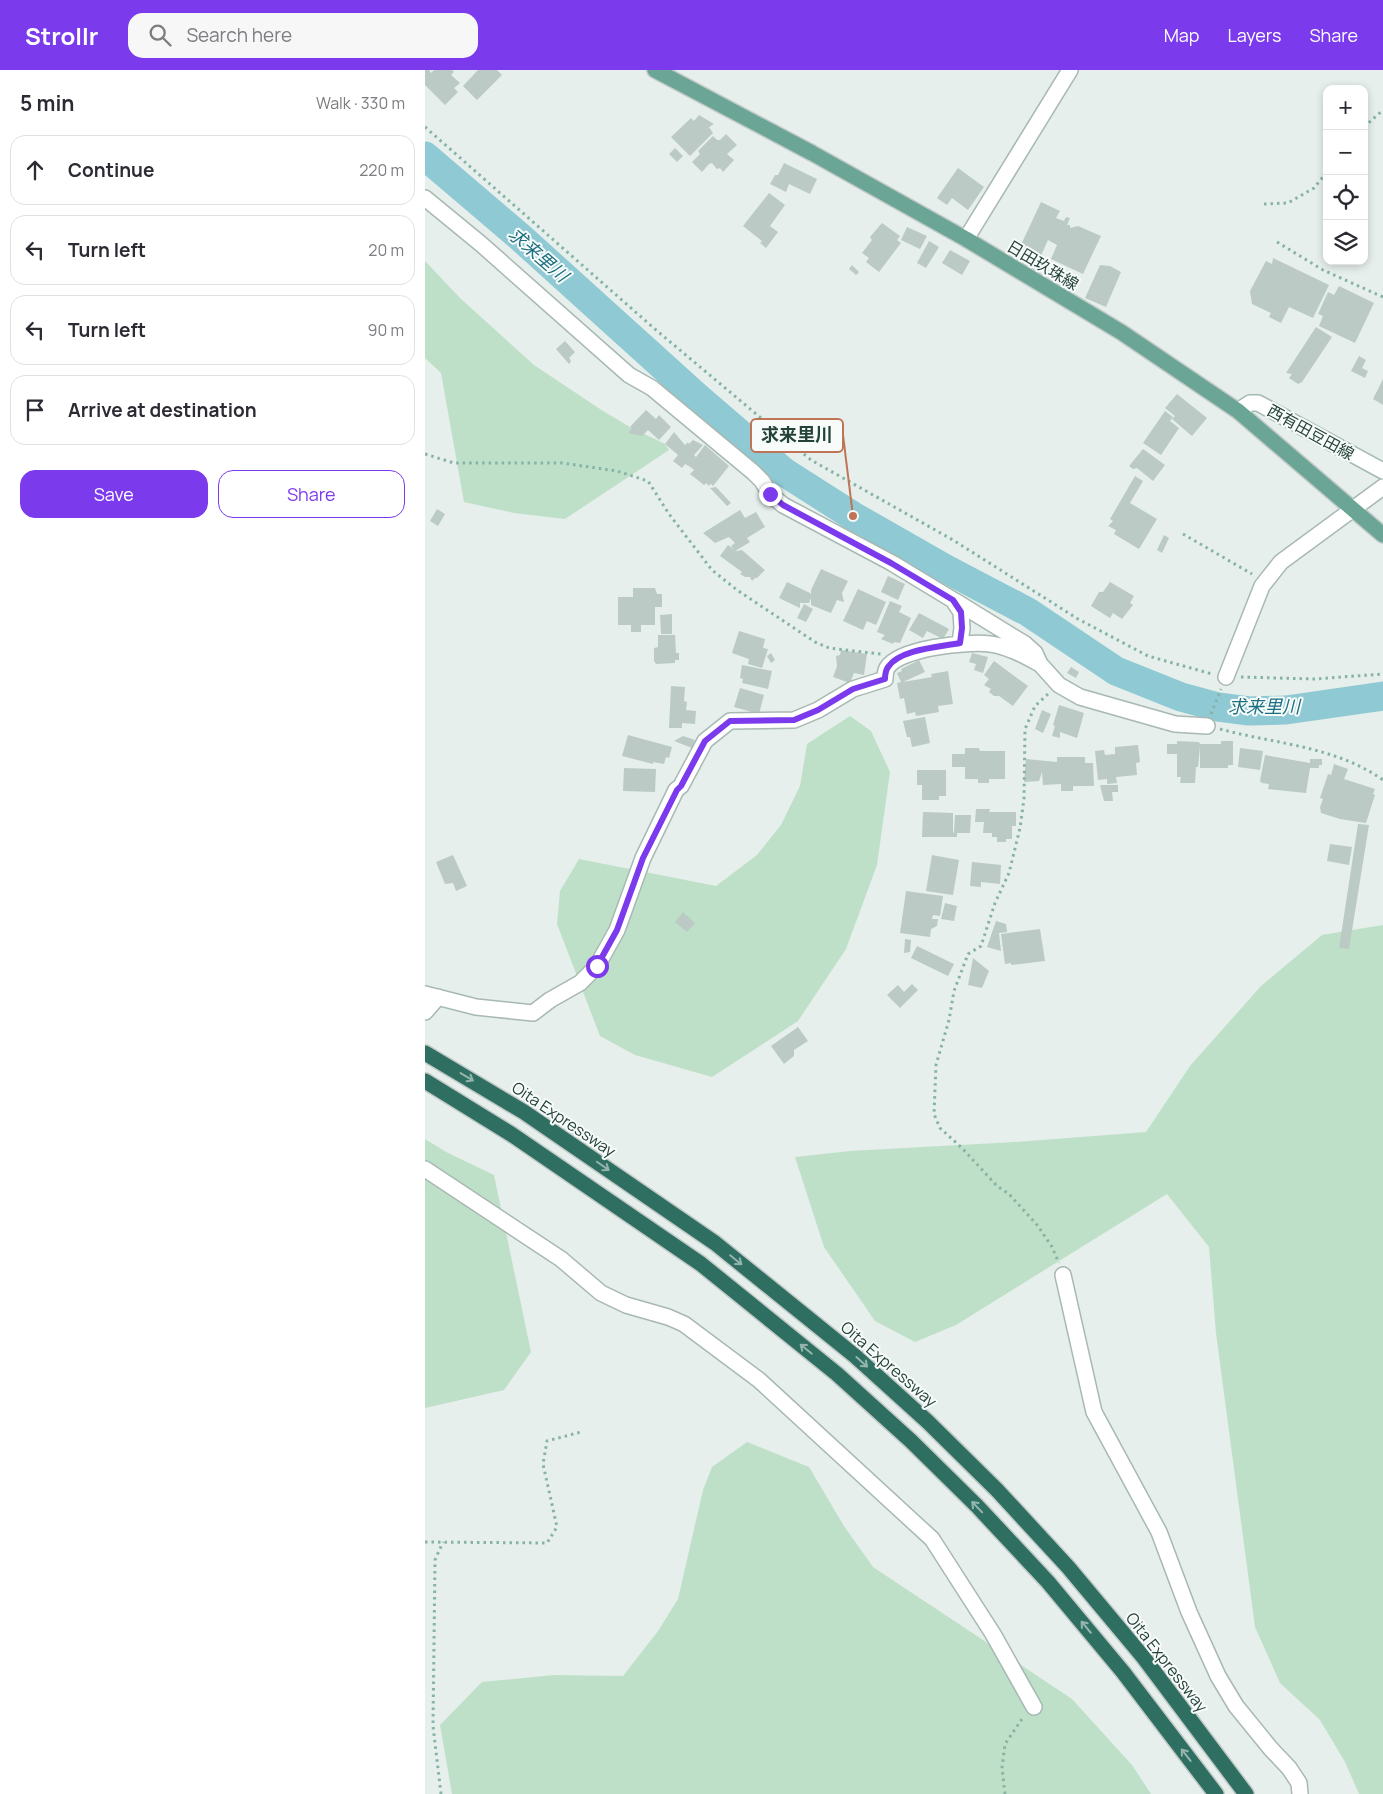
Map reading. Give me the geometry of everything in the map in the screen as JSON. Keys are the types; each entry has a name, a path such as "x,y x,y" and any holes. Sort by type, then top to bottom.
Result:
{"highway":[{"name":"Oita Expressway","path":"425,1052 525,1112 715,1243 869,1369 928,1422 997,1490 1068,1566 1144,1658 1246,1794"},
{"path":"425,1082 511,1134 701,1264 837,1374 977,1506 1048,1582 1123,1672 1216,1794"}],"main road":[{"name":"日田玖珠線","path":"655,70 812,153 966,238 1121,332 1238,411 1383,535"}],"street":[{"path":"966,238 1070,70"},
{"path":"425,198 481,244 629,375 652,388 753,472 762,481 770,494 783,505 891,563 1025,644 1035,653 1040,664 1059,685 1081,697 1175,724 1209,722"},
{"name":"西有田豆田線","path":"1238,411 1250,403 1258,403 1383,471"},
{"path":"1226,677 1262,586 1281,562 1383,487"},
{"path":"953,600 961,612 962,628 960,643"},
{"path":"425,1012 432,995 476,1008 533,1013 550,1000 581,983 597,966 617,930 643,858 677,790 705,741 730,721 794,720 818,710 853,689 885,679 887,668 900,656 925,649 960,643 991,644 1019,653 1040,664"},
{"path":"425,1170 561,1259 601,1293 626,1305 668,1317 683,1324 759,1380 932,1539 993,1634 1034,1707"},
{"path":"1063,1275 1094,1412 1159,1532 1189,1612 1218,1676 1236,1706 1289,1768 1299,1783 1300,1794"}],"path":[{"path":"1368,123 1383,110"},
{"path":"425,127 656,330 811,460 953,540 1077,620 1148,656 1226,677 1314,679 1383,674"},
{"path":"1264,204 1288,203 1314,188 1325,175"},
{"path":"1277,242 1323,270 1383,297"},
{"path":"425,454 454,463 562,463 617,471 648,481 669,514 711,570 737,590 815,642 829,648 900,656"},
{"path":"1183,534 1266,582"},
{"path":"1226,677 1209,722 1252,738 1300,745 1367,768 1383,780"},
{"path":"1059,685 1035,706 1025,729 1024,799 1020,828 1009,873 995,902 981,946 968,954 954,991 949,1020 936,1066 934,1114 941,1128 997,1186 1009,1194 1038,1226 1053,1247 1063,1275"},
{"path":"425,1542 547,1543 557,1528 543,1464 547,1441 581,1432"},
{"path":"441,1794 433,1726 435,1560 443,1542"},
{"path":"1005,1794 1002,1768 1005,1744 1025,1714 1034,1707"}],"green space":[{"path":"425,261 460,298 534,365 603,411 665,444 669,450 565,519 514,513 464,502 441,373 425,358"},
{"path":"850,716 871,731 890,772 877,865 846,949 798,1021 712,1077 635,1055 600,1036 557,924 560,891 579,859 716,886 757,855 781,825 800,786 807,744"},
{"path":"1383,925 1383,1794 1359,1794 1345,1762 1320,1720 1280,1683 1255,1627 1216,1333 1209,1247 1167,1194 956,1325 915,1342 875,1321 824,1247 795,1157 850,1151 1015,1142 1146,1132 1190,1066 1261,986 1322,935"},
{"path":"425,1139 448,1153 494,1175 531,1352 504,1390 425,1408"},
{"path":"747,1442 809,1467 844,1526 873,1567 1072,1699 1132,1765 1151,1794 452,1794 440,1725 482,1682 554,1675 623,1676 658,1631 678,1599 703,1490 712,1467"}],"building":[{"path":"425,70 429,70 431,73 434,70 452,70 454,72 451,75 460,83 454,88 458,92 445,105 425,85"},
{"path":"478,70 497,70 502,75 477,100 463,86"},
{"path":"699,115 714,124 709,127 713,133 690,156 671,137 691,118 694,121"},
{"path":"726,134 737,145 727,154 734,160 723,172 712,163 702,172 692,162 700,154 698,151 713,136 720,140"},
{"path":"675,148 683,156 677,162 669,154"},
{"path":"784,163 817,179 810,194 789,184 786,192 770,184 775,175 778,175"},
{"path":"958,168 984,187 968,210 952,198 947,205 937,198"},
{"path":"769,193 785,205 770,226 778,232 766,248 760,243 762,241 743,226"},
{"path":"1041,202 1060,211 1056,218 1064,221 1066,217 1070,218 1067,225 1070,225 1070,228 1078,226 1101,236 1083,274 1051,259 1057,245 1048,240 1040,258 1019,249"},
{"path":"882,223 900,236 897,240 901,243 879,272 866,262 869,258 862,253 872,240 870,237"},
{"path":"907,227 927,236 920,249 901,240"},
{"path":"929,241 939,247 926,268 917,263"},
{"path":"950,250 970,261 962,275 942,263"},
{"path":"1273,258 1329,285 1313,318 1289,307 1281,323 1269,317 1271,313 1252,304 1250,291 1266,261 1272,264"},
{"path":"852,265 859,272 856,275 849,269"},
{"path":"1100,265 1110,266 1121,272 1106,307 1085,298"},
{"path":"1339,286 1374,303 1355,343 1319,326 1323,316 1318,314 1328,292 1334,295"},
{"path":"1316,327 1332,337 1302,382 1298,384 1289,378 1292,374 1286,373"},
{"path":"565,341 575,352 569,358 571,361 569,364 556,349"},
{"path":"1359,356 1366,360 1362,368 1368,371 1365,378 1351,371"},
{"path":"1383,379 1383,405 1373,399"},
{"path":"1177,394 1207,418 1192,436 1172,419 1175,416 1165,408"},
{"path":"646,410 656,419 659,415 671,427 659,440 648,430 642,436 628,433 632,428 630,427"},
{"path":"1165,411 1173,417 1170,421 1179,428 1161,455 1143,443"},
{"path":"674,432 685,445 693,440 703,445 694,455 696,457 691,464 705,445 729,466 713,486 711,484 708,486 707,483 704,485 690,474 694,470 689,466 685,464 682,468 673,461 678,455 665,444"},
{"path":"1143,449 1165,465 1153,481 1137,468 1133,469 1129,466"},
{"path":"1135,476 1143,481 1130,503 1157,519 1139,549 1114,534 1116,530 1108,526 1113,521 1110,519"},
{"path":"716,487 731,503 727,506 710,488"},
{"path":"437,509 445,514 438,526 430,521"},
{"path":"740,510 745,518 756,512 765,527 747,538 750,542 735,551 731,546 735,543 729,537 715,543 703,533"},
{"path":"1164,535 1169,538 1162,553 1157,550"},
{"path":"728,545 736,551 742,550 765,570 752,581 750,577 740,574 742,572 720,556"},
{"path":"821,569 848,581 842,593 844,602 837,600 831,613 811,605 811,598 809,603 800,603 800,608 779,598 787,582 811,595 811,590"},
{"path":"888,576 905,584 898,600 881,592"},
{"path":"1110,582 1134,596 1130,603 1133,605 1122,619 1113,613 1110,618 1091,606 1099,592 1103,592"},
{"path":"633,588 655,588 657,594 662,594 662,607 655,607 655,625 641,625 641,632 631,632 631,625 618,625 618,597 633,597"},
{"path":"858,589 886,602 876,625 867,621 863,630 843,621"},
{"path":"890,601 902,606 899,612 911,618 900,643 894,642 893,644 881,639 885,635 877,632"},
{"path":"804,604 813,609 806,622 797,618"},
{"path":"919,613 949,629 943,639 927,631 923,638 909,630"},
{"path":"672,614 672,634 661,634 660,615"},
{"path":"739,631 765,639 763,648 768,649 762,668 748,664 749,659 732,653"},
{"path":"658,635 675,635 676,653 679,653 679,660 675,660 675,663 656,664 654,661 654,648 658,647"},
{"path":"841,650 867,654 864,675 854,673 850,683 833,677 837,666 836,656 840,655"},
{"path":"771,653 775,660 771,663 767,656"},
{"path":"972,653 988,657 983,673 974,670 976,664 969,662"},
{"path":"919,660 925,672 903,682 932,677 931,674 948,671 953,704 938,706 939,712 916,716 915,712 907,714 904,698 900,699 897,683 901,682 897,673"},
{"path":"994,661 1028,686 1013,706 999,696 994,696 989,692 991,689 984,685 989,679 984,675"},
{"path":"742,665 772,671 768,689 742,683 743,679 740,678"},
{"path":"1071,667 1079,672 1076,678 1067,673"},
{"path":"671,686 685,687 684,701 687,702 686,710 696,711 695,724 682,723 682,728 669,728"},
{"path":"740,688 764,695 759,714 734,707"},
{"path":"1059,705 1084,713 1077,738 1060,732 1060,738 1052,736"},
{"path":"1042,710 1051,714 1043,733 1035,729"},
{"path":"925,717 930,743 912,747 903,721"},
{"path":"628,735 672,747 669,758 666,757 664,764 653,762 653,764 622,756"},
{"path":"683,736 695,740 692,748 674,741"},
{"path":"1177,741 1221,744 1221,741 1233,741 1233,765 1228,765 1228,768 1200,768 1200,747 1195,783 1180,783 1181,777 1177,777 1177,754 1167,754 1167,744 1177,744"},
{"path":"1138,745 1140,762 1136,763 1137,775 1116,777 1117,783 1107,784 1107,779 1098,780 1095,751 1104,750 1105,755 1115,754 1115,747"},
{"path":"965,748 979,748 980,751 1005,751 1005,779 989,779 989,783 978,783 978,779 965,779 965,767 952,767 952,754 965,754"},
{"path":"1240,748 1263,751 1260,770 1238,767"},
{"path":"1265,755 1310,763 1310,759 1322,759 1322,765 1319,765 1319,768 1310,768 1306,793 1268,789 1269,784 1260,781"},
{"path":"1057,757 1085,757 1085,763 1093,763 1094,786 1073,786 1073,791 1061,791 1061,784 1043,785 1042,772 1039,781 1024,782 1026,759 1057,762"},
{"path":"1334,764 1348,769 1344,779 1375,789 1373,794 1375,795 1366,823 1340,819 1321,813 1320,807 1323,799 1320,798 1328,774 1331,775"},
{"path":"624,768 656,769 655,792 623,791"},
{"path":"917,770 946,770 946,796 939,796 939,800 922,800 922,785 917,785"},
{"path":"1100,785 1118,785 1118,792 1112,792 1113,801 1104,801"},
{"path":"976,809 990,809 989,812 1016,812 1016,826 1012,826 1012,839 1006,839 1006,842 997,842 997,837 992,837 992,833 983,833 984,822 975,822"},
{"path":"923,812 953,813 954,833 955,815 971,815 970,833 957,833 957,837 922,837"},
{"path":"1358,824 1369,825 1349,949 1339,948"},
{"path":"1330,844 1352,847 1349,865 1327,861"},
{"path":"453,855 467,886 456,891 453,883 445,884 436,862"},
{"path":"932,855 959,860 953,895 926,891"},
{"path":"972,862 1001,865 1000,884 981,882 981,887 970,886"},
{"path":"906,891 943,896 940,916 933,915 932,919 938,919 937,926 931,929 930,937 900,933"},
{"path":"945,903 957,906 954,921 941,919"},
{"path":"683,912 695,923 687,932 675,922"},
{"path":"996,921 1006,924 1007,932 999,933 1001,951 987,947"},
{"path":"1040,929 1045,961 1005,964 1001,934"},
{"path":"905,939 911,940 910,952 904,953"},
{"path":"917,946 954,964 948,976 911,958"},
{"path":"973,958 989,971 982,988 968,985"},
{"path":"912,984 918,990 900,1008 887,995 898,985 904,992"},
{"path":"798,1027 808,1041 794,1050 794,1056 784,1064 771,1046"}],"waterway":[{"name":"求来里川","path":"425,156 520,237 697,397 784,472 853,516 946,569 1028,612 1116,671 1181,697 1218,707 1249,711 1286,710 1383,696"}],"place":[{"name":"求来里川","path":"853,516"}],"route":[{"path":"597,966 617,930 643,858 677,790 705,741 730,721 794,720 818,710 853,689 885,679 887,668 900,656 925,649 960,643 962,628 961,612 953,600 891,563 783,505 770,494"}]}
